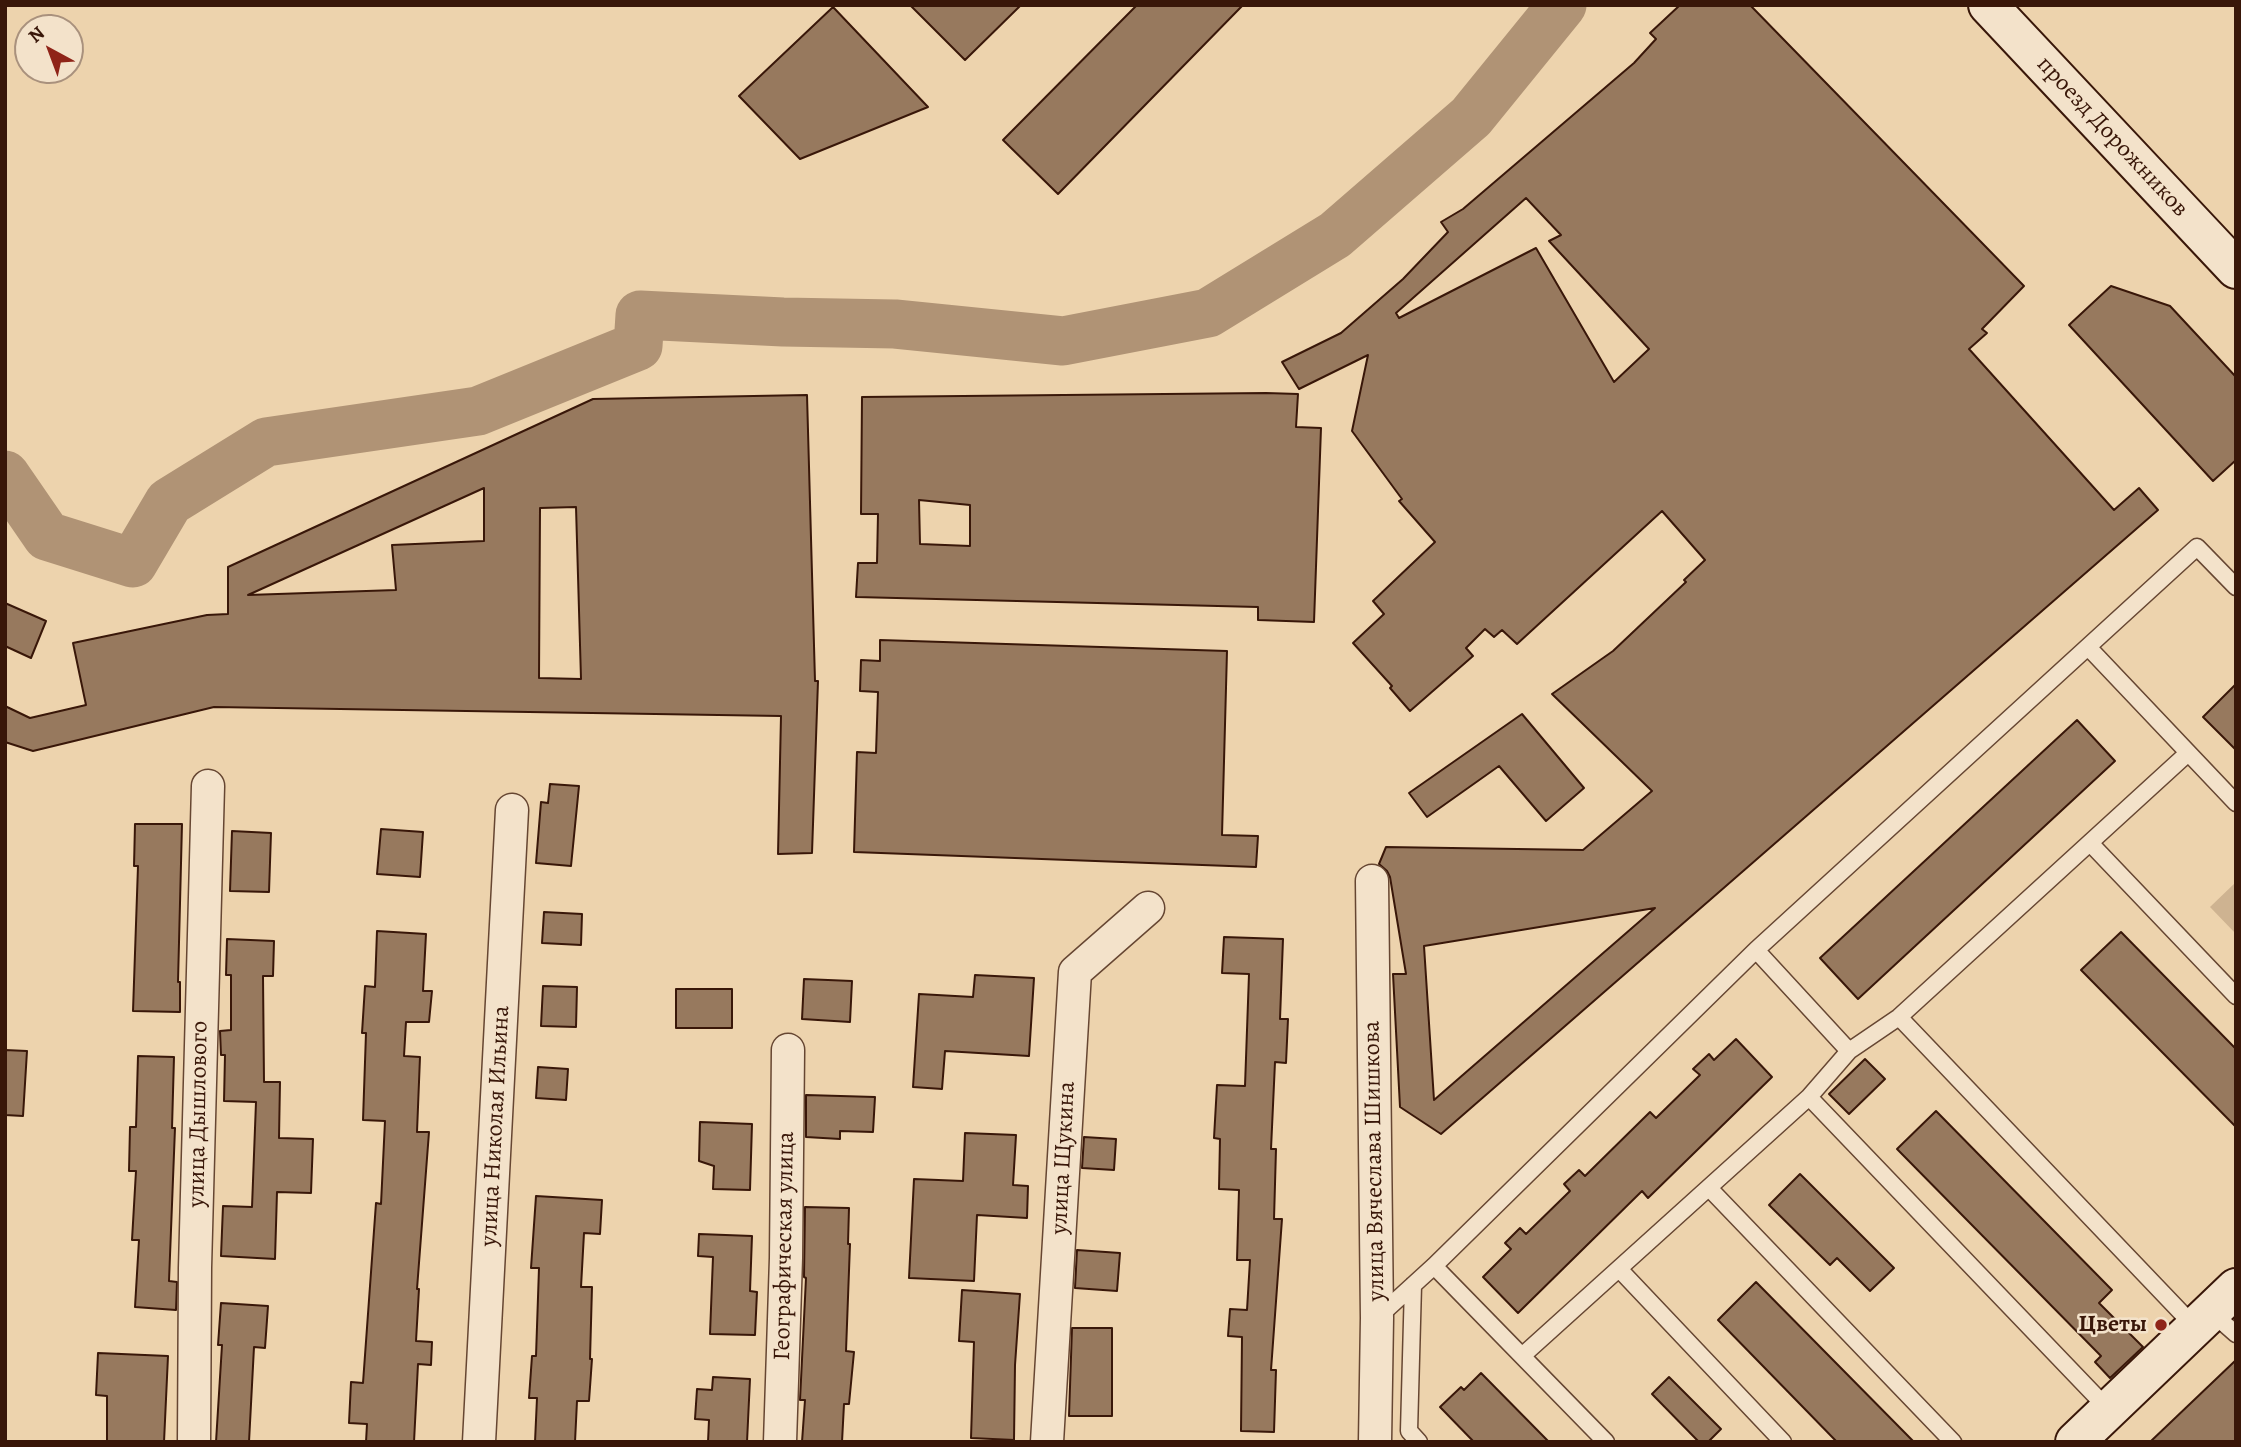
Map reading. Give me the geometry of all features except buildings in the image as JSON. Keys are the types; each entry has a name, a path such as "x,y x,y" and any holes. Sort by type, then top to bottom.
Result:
{"main road":[{"name":"проезд Дорожников","path":"1988,5 2236,269"},
{"path":"2075,1442 2219,1315"}],"street":[{"name":"улица Дышлового","path":"194,1442 195,1268 208,786"},
{"name":"улица Николая Ильина","path":"479,1442 512,810"},
{"name":"улица Вячеслава Шишкова","path":"1371,881 1377,1318 1375,1442"},
{"name":"улица Щукина","path":"1046,1442 1075,972 1148,908"},
{"name":"Географическая улица","path":"780,1442 789,1050"}],"lane":[{"path":"1377,1318 1434,1266 1756,950 2197,547 2236,587"},
{"path":"2088,647 2236,803"},
{"path":"1522,1356 1808,1097 1849,1051 1899,1017 2188,753"},
{"path":"2091,844 2236,996"},
{"path":"1756,950 1849,1051"},
{"path":"1899,1017 2219,1315"},
{"path":"1808,1097 2109,1410"},
{"path":"1709,1188 1954,1442"},
{"path":"1434,1266 1606,1442"},
{"path":"1620,1270 1783,1442"},
{"path":"1413,1285 1409,1431 1419,1442"}],"shaded area":[{"path":"2236,882 2236,934 2210,907"}],"waterway":[{"path":"5,475 47,536 133,563 169,502 266,442 478,411 638,346 640,315 895,324 1063,341 1208,313 1335,235 1471,117 1562,5"}],"place":[{"name":"Цветы","path":"2161,1325"}]}
